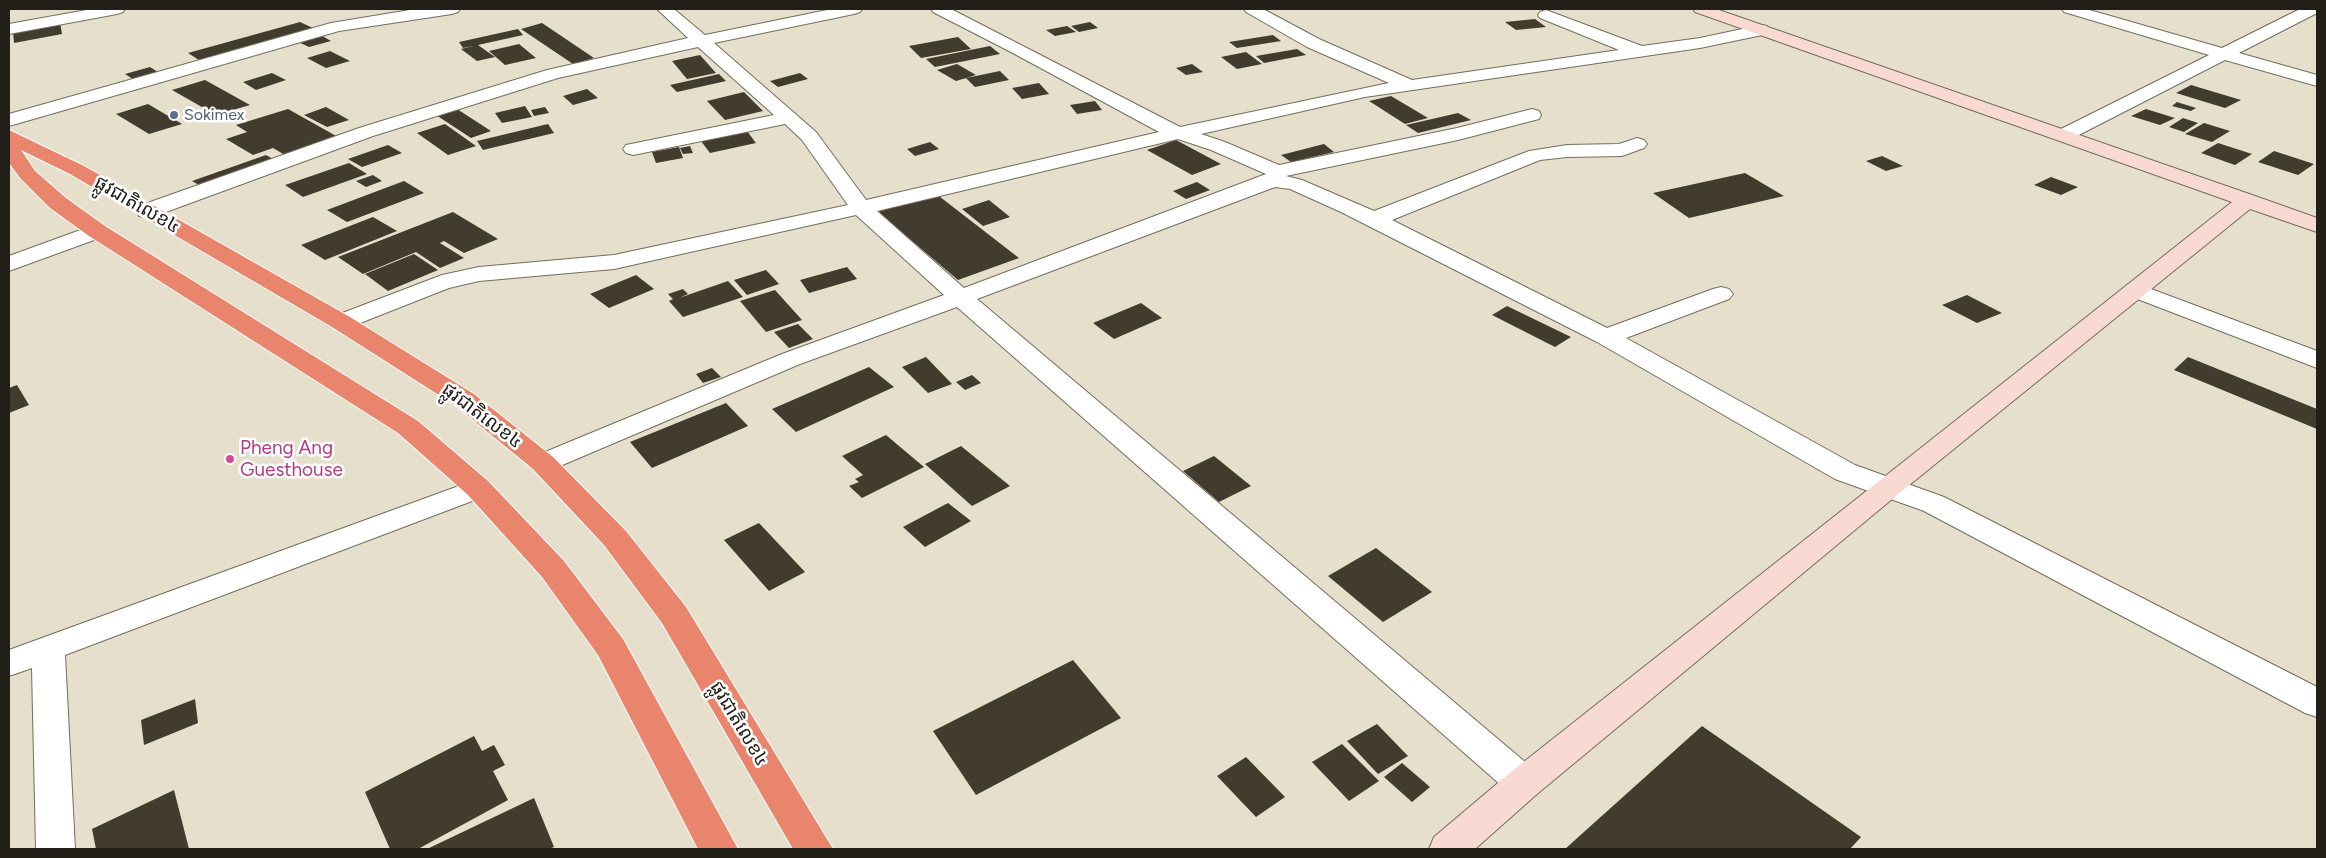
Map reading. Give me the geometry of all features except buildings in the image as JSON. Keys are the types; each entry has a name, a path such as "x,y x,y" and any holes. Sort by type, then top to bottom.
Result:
{"highway":[{"name":"ផ្លូវជាតិលេខ៤","path":"9,136 77,170 341,322 465,400 543,463 615,538 674,615 814,849"},
{"path":"9,142 12,154 28,175 58,202 97,231 408,426 478,488 553,569 611,648 718,849"}],"street":[{"path":"9,29 117,9"},
{"path":"9,120 337,26 452,9"},
{"path":"665,9 809,136 861,208 960,297 1524,783"},
{"path":"147,210 366,132 553,74 701,40 854,9"},
{"path":"939,9 1017,48 1170,130 1218,146 1275,176 1374,219 1606,337 1845,472 1934,504 2317,703"},
{"path":"1252,9 1312,42 1408,85"},
{"path":"1701,9 2317,225"},
{"path":"2070,9 2225,52 2317,81"},
{"path":"2064,135 2312,9"},
{"path":"1546,15 1640,51"},
{"path":"341,322 442,282 480,274 614,262 861,208 1180,133 1365,92 1730,38 1761,30"},
{"path":"543,463 790,359 960,297 1275,176 1532,115"},
{"path":"633,149 788,118"},
{"path":"1374,219 1536,155 1567,151 1622,150 1637,144"},
{"path":"1448,849 1524,783 1887,488 2248,200"},
{"path":"9,264 97,231"},
{"path":"2135,290 2317,360"},
{"path":"1606,337 1721,294"},
{"path":"9,663 478,488"},
{"path":"48,648 55,849"}],"place":[{"name":"Sokimex","path":"174,115"},
{"name":"Pheng Ang Guesthouse","path":"230,459"}]}
